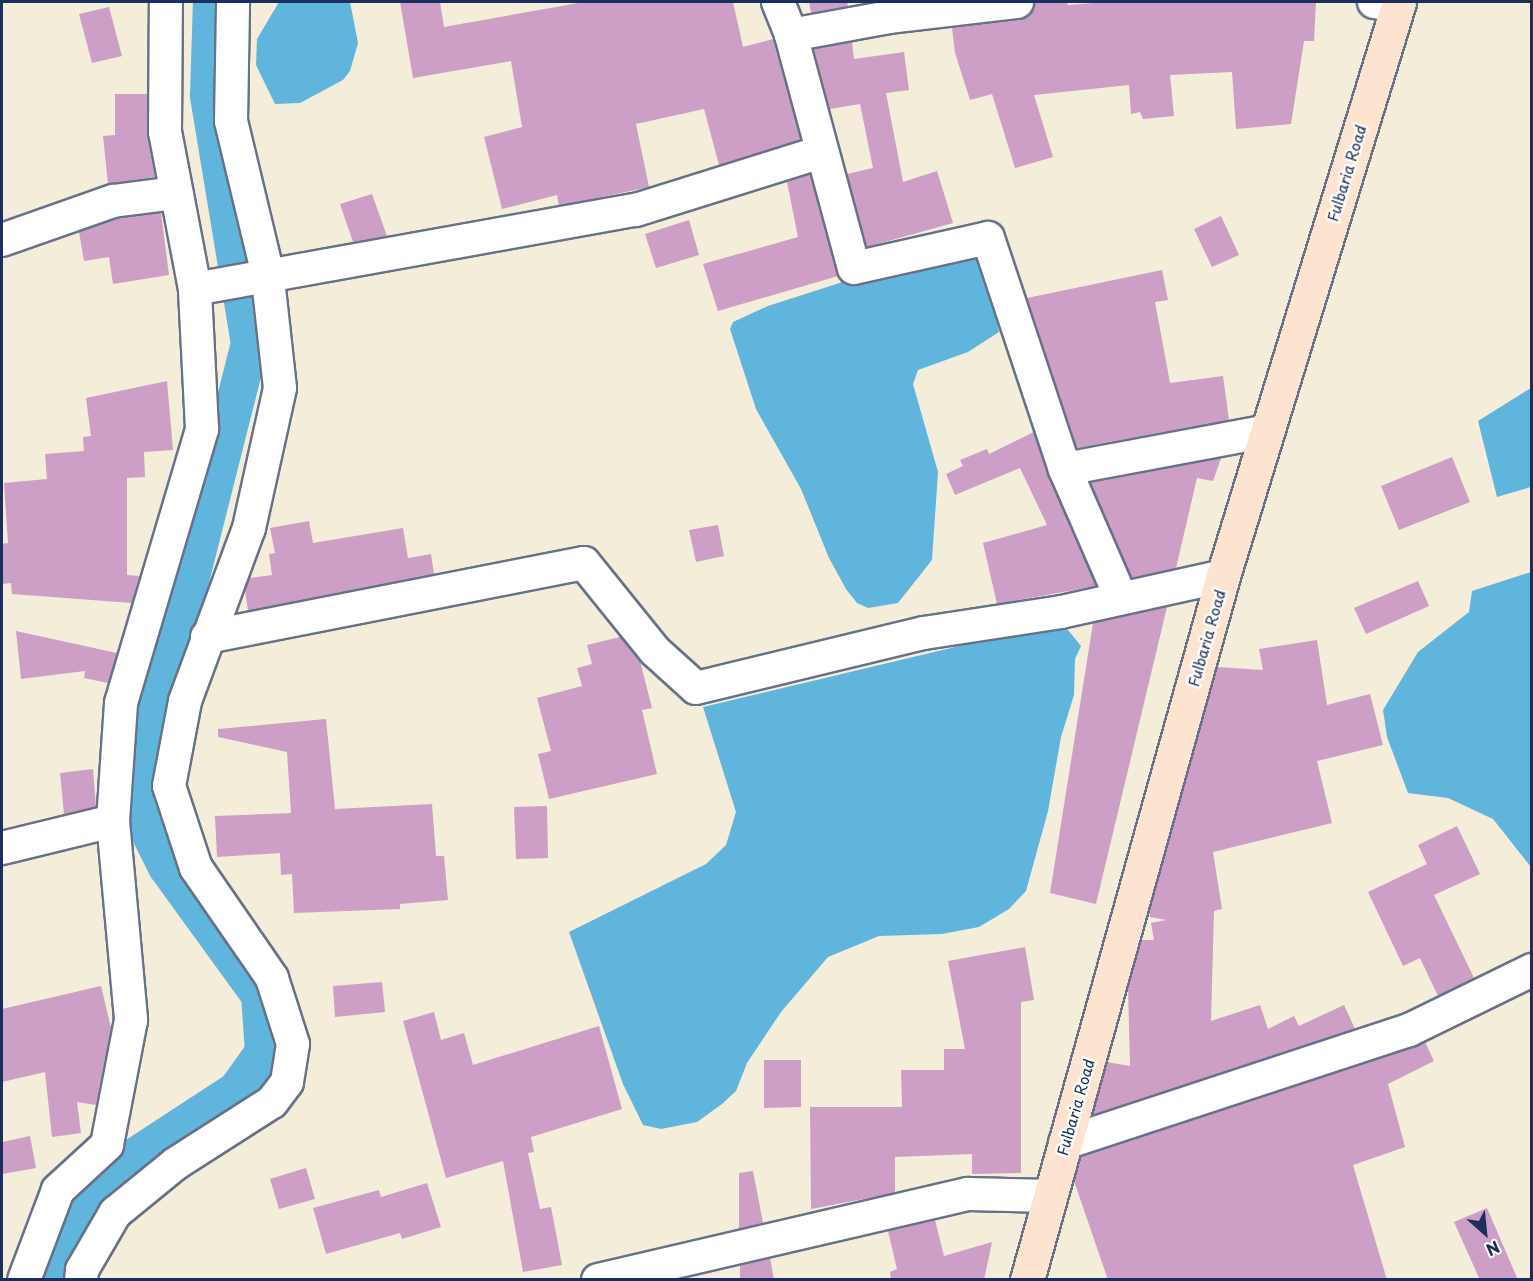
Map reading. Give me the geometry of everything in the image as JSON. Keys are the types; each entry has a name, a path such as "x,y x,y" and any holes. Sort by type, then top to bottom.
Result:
{"main road":[{"name":"Fulbaria Road","path":"1027,1280 1223,576 1268,431 1390,3"}],"street":[{"path":"24,1280 58,1190 107,1145 131,1020 127,945 113,821 121,703 202,429 195,289 165,132 166,2"},
{"path":"81,1280 82,1270 116,1213 175,1164 272,1102 287,1082 293,1044 272,978 196,868 169,786 185,701 249,528 280,388 268,276 231,121 233,2"},
{"path":"777,2 791,35 854,268 988,238 1065,469 1121,598"},
{"path":"791,35 889,17 1017,2"},
{"path":"195,289 636,210 821,152"},
{"path":"2,240 113,201 176,193"},
{"path":"1065,469 1268,431"},
{"path":"207,637 584,563 655,651 696,688 924,633 1121,598 1223,576"},
{"path":"2,848 113,821"},
{"path":"1065,1143 1409,1030 1532,970"},
{"path":"598,1280 968,1194 1050,1196"}],"water":[{"path":"279,2 350,2 358,43 350,71 343,80 300,103 275,104 256,65 257,39"},
{"path":"982,249 999,332 968,352 918,370 913,384 938,472 932,560 898,603 868,608 857,603 846,589 829,558 801,489 756,409 730,329 733,322 768,306 855,278"},
{"path":"1531,388 1531,487 1497,497 1478,421"},
{"path":"1532,572 1531,867 1493,819 1448,798 1408,793 1387,737 1383,710 1418,652 1469,612 1472,591"},
{"path":"1035,628 1068,630 1081,646 1075,659 1074,695 1061,737 1048,811 1026,891 1009,909 979,927 942,934 879,936 828,957 781,1012 747,1063 736,1091 722,1104 697,1122 661,1129 643,1125 623,1084 569,932 706,864 726,845 736,812 703,707"}],"building":[{"path":"400,2 440,2 444,27 584,2 733,2 743,47 773,39 801,140 719,165 704,109 636,124 649,187 559,206 557,195 502,209 484,137 522,127 511,61 413,78"},
{"path":"809,2 847,2 848,6 811,13"},
{"path":"1035,2 1067,2 1068,5 1107,2 1316,2 1314,41 1304,41 1291,124 1236,129 1232,72 1170,75 1174,116 1143,119 1140,112 1131,114 1129,85 1034,95 1053,157 1015,168 992,94 970,100 955,53 952,28 1020,20 1028,16"},
{"path":"109,7 122,56 92,63 79,14"},
{"path":"852,42 854,59 904,52 909,90 886,93 903,182 937,171 953,223 867,247 847,174 873,168 860,104 830,109 813,49"},
{"path":"115,94 147,94 147,135 155,177 108,184 103,136 115,135"},
{"path":"810,174 838,276 718,311 703,264 798,237 787,182"},
{"path":"372,194 387,236 353,242 340,204"},
{"path":"161,213 169,275 113,284 109,257 84,261 79,232 117,219"},
{"path":"1221,216 1239,255 1212,267 1194,229"},
{"path":"689,220 699,255 656,268 645,234"},
{"path":"1162,270 1168,300 1155,302 1170,383 1223,376 1229,420 1077,448 1027,298"},
{"path":"167,381 173,450 144,452 145,477 127,478 127,575 139,576 132,603 12,594 11,583 2,584 2,544 8,543 4,483 47,479 45,454 84,451 83,437 91,436 86,398"},
{"path":"1034,432 1096,586 997,604 983,543 1047,525 1020,468 955,495 946,474 963,466 960,460 987,449 989,454"},
{"path":"1452,457 1470,502 1399,530 1381,486"},
{"path":"1221,458 1213,481 1197,478 1176,568 1132,578 1090,483"},
{"path":"309,521 313,543 403,528 408,558 431,554 434,574 248,611 245,590 250,578 272,575 269,554 275,553 270,528"},
{"path":"718,525 724,556 696,562 689,530"},
{"path":"1418,581 1429,606 1366,634 1354,608"},
{"path":"1167,607 1096,904 1050,893 1093,623"},
{"path":"16,631 117,653 108,683 84,678 85,671 21,679"},
{"path":"620,637 640,661 652,708 642,710 657,774 549,799 538,754 551,751 537,698 582,686 577,668 592,664 587,645"},
{"path":"1317,640 1327,705 1370,694 1383,745 1317,761 1332,823 1213,852 1222,909 1214,911 1211,1021 1260,1005 1268,1029 1294,1016 1299,1026 1344,1005 1355,1029 1092,1115 1107,1062 1130,1066 1128,986 1141,940 1154,940 1151,923 1166,920 1150,917 1149,911 1217,667 1263,670 1259,649"},
{"path":"326,719 335,809 432,804 436,856 444,856 448,900 400,904 400,909 294,913 292,874 281,875 280,853 217,857 215,816 291,813 287,752 218,737 218,729"},
{"path":"93,769 96,807 64,814 60,773"},
{"path":"547,806 548,858 516,859 514,807"},
{"path":"1457,826 1480,874 1434,895 1474,978 1438,996 1420,958 1403,966 1368,892 1427,864 1418,845"},
{"path":"1025,947 1034,1000 1021,1002 1021,1173 972,1174 972,1154 895,1157 895,1193 811,1209 810,1107 902,1107 901,1070 944,1070 944,1049 965,1049 948,961"},
{"path":"382,982 385,1012 335,1017 333,986"},
{"path":"101,986 111,1028 96,1105 77,1102 81,1133 52,1137 45,1072 2,1082 2,1009"},
{"path":"434,1012 441,1040 464,1033 473,1065 599,1026 622,1109 531,1137 534,1152 528,1153 540,1209 551,1207 562,1265 523,1272 503,1161 446,1178 403,1021"},
{"path":"1425,1042 1434,1061 1388,1084 1405,1147 1353,1165 1387,1280 1108,1280 1074,1181 1081,1157"},
{"path":"764,1060 801,1060 801,1107 764,1108"},
{"path":"30,1136 36,1168 2,1174 2,1142"},
{"path":"306,1168 315,1199 279,1209 270,1179"},
{"path":"753,1171 763,1223 739,1229 739,1173"},
{"path":"427,1183 441,1227 402,1239 400,1233 326,1254 313,1208 379,1190 381,1197"},
{"path":"1487,1208 1518,1280 1480,1280 1454,1222"},
{"path":"935,1220 944,1256 992,1242 984,1280 891,1280 890,1272 897,1269 888,1231"},
{"path":"770,1258 774,1280 740,1280 740,1266"}],"waterway":[{"path":"54,1280 98,1181 237,1090 264,1052 260,995 167,867 141,815 141,774 250,344 209,95 212,2"}]}
